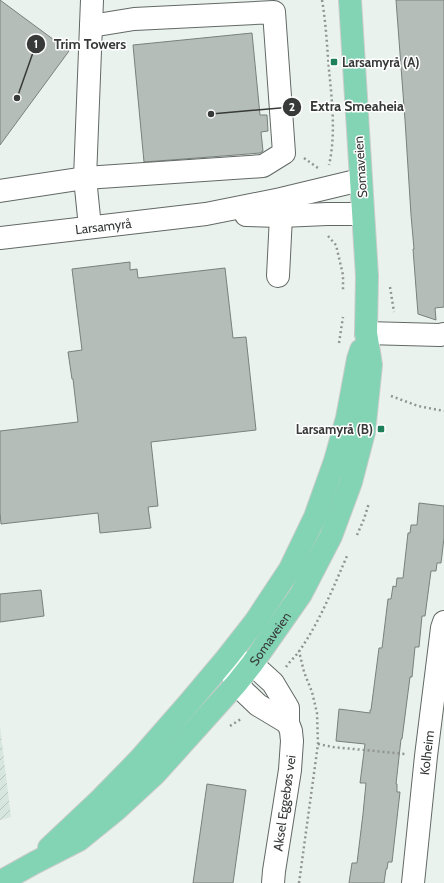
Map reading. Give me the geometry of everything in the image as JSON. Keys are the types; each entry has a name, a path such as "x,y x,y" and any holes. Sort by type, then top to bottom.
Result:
{"main road":[{"name":"Somaveien","path":"0,882 79,840 116,810 155,774 236,684 252,664 300,594 331,536 351,482 364,432 371,365 366,333 367,276 350,0"},
{"name":"Somaveien","path":"34,863 101,799 140,759 189,703 255,622 290,569 315,518 335,461 347,418 358,359 366,333"}],"street":[{"path":"90,227 85,178 92,0"},
{"path":"0,191 85,178 263,166 284,153 274,12 134,19 91,26"},
{"name":"Larsamyrå","path":"281,208 360,180"},
{"path":"278,276 281,208"},
{"name":"Larsamyrå","path":"0,238 206,214 281,208 327,214 363,214"},
{"path":"366,333 444,334"},
{"name":"Kolheim","path":"413,883 426,756 444,622"},
{"path":"226,659 252,664"},
{"path":"226,659 236,684 258,705 288,723"},
{"name":"Aksel Eggebøs vei","path":"252,664 273,683 288,708 288,723 292,741 290,770 273,883"}],"path":[{"path":"322,0 325,15 332,107 332,152 328,167"},
{"path":"327,234 336,245 343,275 343,296"},
{"path":"338,347 343,310"},
{"path":"391,396 418,406 444,411"},
{"path":"318,744 332,747 426,756"}],"shaded area":[{"path":"0,727 11,817 0,820"}],"building":[{"path":"0,0 69,51 0,145"},
{"path":"396,0 444,0 444,307 435,308 436,320 418,314"},
{"path":"252,33 260,115 267,115 268,131 261,132 263,151 260,153 144,162 133,45"},
{"path":"130,262 130,270 137,269 138,278 225,268 233,338 246,337 256,430 151,442 158,506 148,507 151,528 100,533 98,513 1,524 0,431 78,422 68,352 82,350 72,269"},
{"path":"419,503 444,506 444,538 441,563 437,563 436,571 431,571 425,616 422,616 419,647 415,647 412,677 410,677 396,784 397,792 400,792 392,862 388,862 384,883 349,883 352,863 357,863 363,814 366,783 360,783 365,744 336,741 339,709 370,713 379,648 382,648 388,599 391,599 393,586 396,587 397,578 403,578 408,533 410,533 411,525 417,525"},
{"path":"41,590 44,616 0,622 0,594"},
{"path":"207,784 246,790 233,883 193,883"}],"place":[{"name":"Larsamyrå (A)","path":"334,62"},
{"name":"Trim Towers","path":"17,98"},
{"name":"Extra Smeaheia","path":"211,114"},
{"name":"Larsamyrå (B)","path":"381,429"}]}
